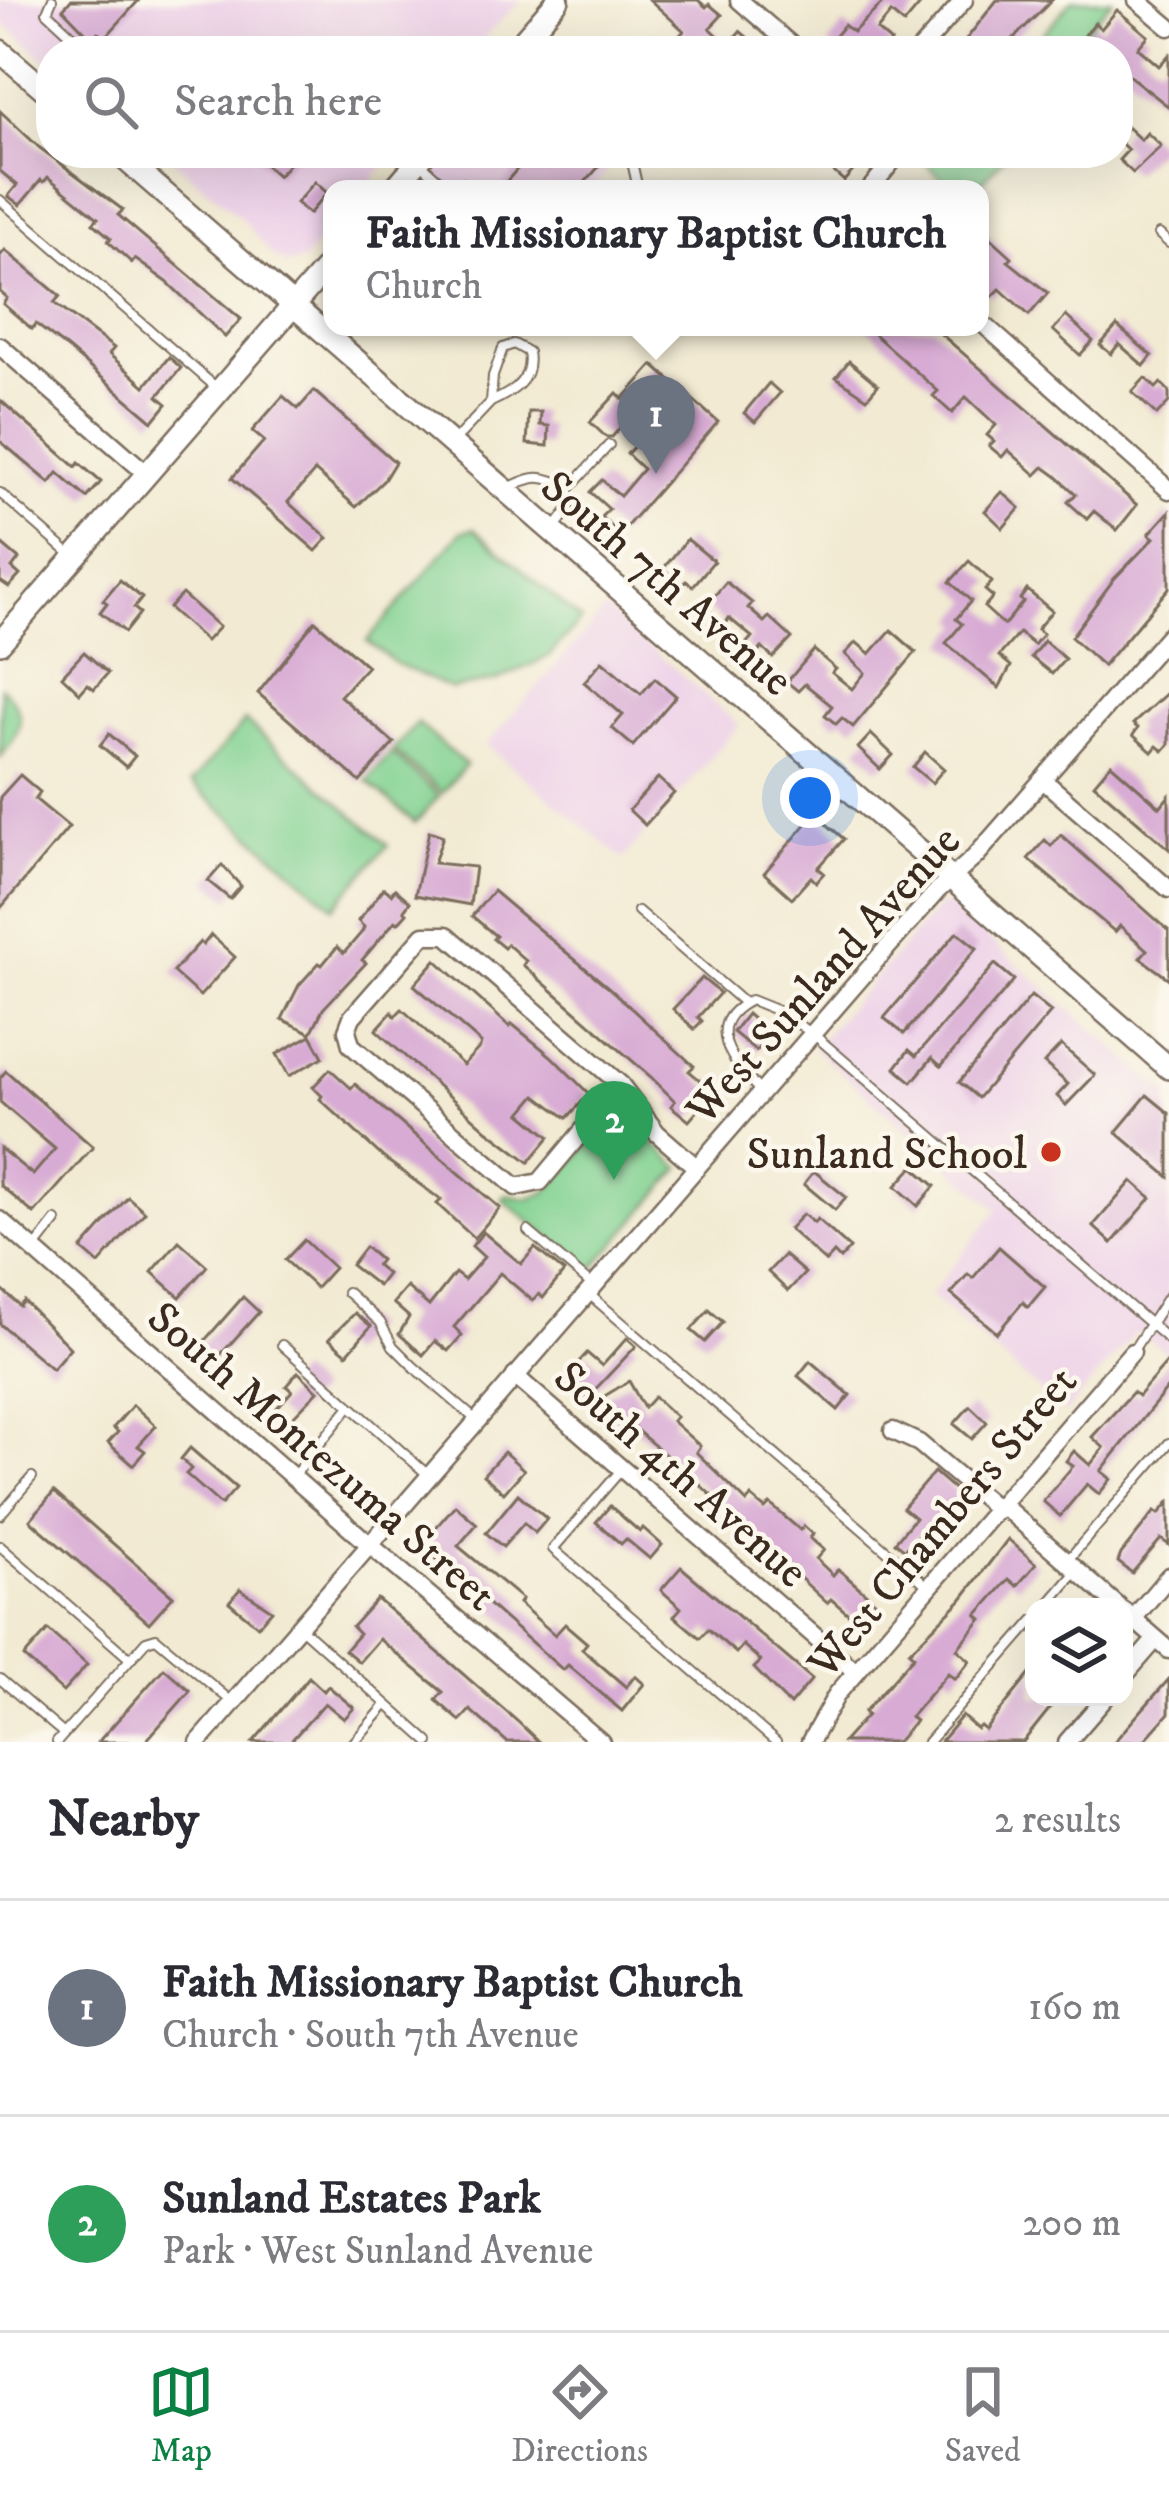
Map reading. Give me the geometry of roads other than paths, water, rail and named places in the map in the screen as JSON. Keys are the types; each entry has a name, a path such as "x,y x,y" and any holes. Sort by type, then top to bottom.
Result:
{"main road":[{"path":"527,36 558,0"},
{"path":"0,51 36,82"},
{"name":"South 7th Avenue","path":"135,168 323,330"},
{"path":"1,640 323,271"},
{"name":"South 7th Avenue","path":"330,336 1169,1068"}],"street":[{"path":"739,0 781,36"},
{"path":"932,36 964,0"},
{"path":"1137,0 1169,27"},
{"path":"989,329 1169,490"},
{"path":"0,346 147,474"},
{"name":"West Sunland Avenue","path":"199,1742 812,1033 1169,635"},
{"path":"1043,780 1169,890"},
{"path":"622,1085 540,1182 516,1187 351,1046 347,1030 352,1017 424,935 447,934 622,1085 657,1132 696,1167"},
{"name":"South Montezuma Street","path":"0,1220 292,1478 602,1742"},
{"name":"West Chambers Street","path":"810,1742 837,1694 1132,1352"},
{"name":"South 4th Avenue","path":"515,1376 856,1672"},
{"path":"892,1432 919,1443 1108,1598"},
{"path":"1133,1605 1169,1576"},
{"path":"1133,1619 1163,1645 1133,1669"},
{"path":"1067,1742 1098,1706"}],"lane":[{"path":"52,0 47,12 71,36"},
{"path":"0,200 219,390"},
{"path":"1159,234 1169,243"},
{"path":"452,444 491,402 514,392 526,375 528,352 514,344 503,348 493,376 491,402"},
{"path":"552,532 569,509 569,489 609,446"},
{"path":"504,490 531,476 547,475 569,489"},
{"path":"0,493 74,557"},
{"path":"638,911 744,1003 763,1003 812,1033 1169,1340"},
{"path":"744,1003 724,1027 724,1042 761,1092"},
{"path":"34,1249 56,1222"},
{"path":"528,1231 930,1588"},
{"path":"347,1292 380,1322 393,1346 413,1366 477,1420"},
{"path":"1132,1352 1169,1295"},
{"path":"282,1346 429,1475"},
{"path":"292,1478 350,1406"},
{"path":"1052,1598 1169,1444"},
{"path":"624,1467 553,1549 776,1742"},
{"path":"0,1515 32,1477"},
{"path":"0,1546 130,1659"},
{"path":"298,1626 429,1742"},
{"path":"928,1742 1025,1630"},
{"path":"0,1679 60,1738 146,1641 156,1638 233,1702"},
{"path":"354,1742 386,1705"}],"place":[{"name":"Faith Missionary Baptist Church","path":"656,474"},
{"name":"Sunland School","path":"1051,1152"},
{"name":"Sunland Estates Park","path":"614,1180"}]}
